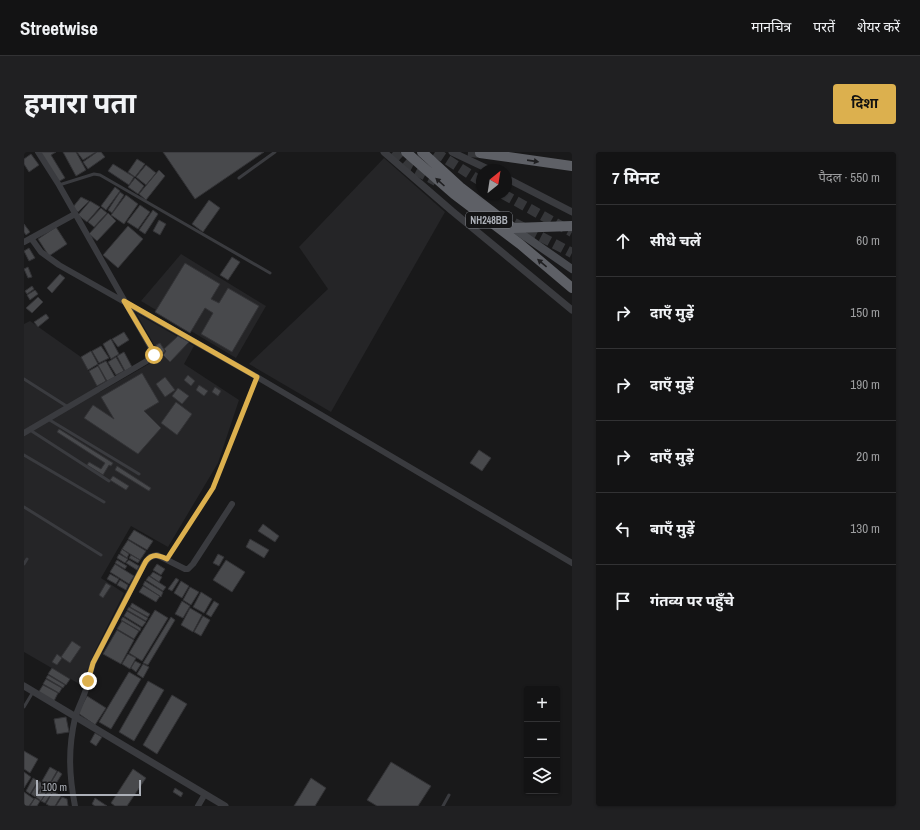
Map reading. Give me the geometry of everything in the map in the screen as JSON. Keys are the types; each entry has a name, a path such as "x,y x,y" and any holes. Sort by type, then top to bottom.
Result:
{"highway":[{"name":"NH248BB","path":"406,152 454,194 520,244 572,288"},
{"name":"NH248BB","path":"422,152 460,187 513,228 572,226"},
{"path":"480,153 572,166"}],"main road":[{"path":"513,228 572,269"}],"street":[{"path":"27,432 150,359 154,355 153,350 74,214 59,185 38,152"},
{"path":"384,152 452,211 572,310"},
{"path":"452,152 477,164"},
{"path":"512,181 572,212"},
{"path":"24,242 74,214"},
{"path":"31,238 41,252 49,258 257,377 572,563"},
{"path":"75,806 70,781 70,760 76,717 86,690 88,676 93,663 144,564 154,555 159,555 185,569 189,568 232,504"},
{"path":"24,686 225,806"},
{"path":"198,806 205,794"}],"lane":[{"path":"239,178 275,152"},
{"path":"59,185 94,174 100,175 270,273"},
{"path":"167,559 213,488 257,377"},
{"path":"24,379 68,408"},
{"path":"48,419 138,474"},
{"path":"27,432 109,481"},
{"path":"24,455 104,502"},
{"path":"24,507 101,556"},
{"path":"24,564 27,559"},
{"path":"24,707 33,692"},
{"path":"442,806 449,795"}],"shaded area":[{"path":"384,158 445,212 331,412 249,364 328,289 299,247"},
{"path":"181,254 266,306 236,358 141,301"},
{"path":"136,313 194,346 184,364 239,400 218,463 168,547 131,526 101,578 124,593 95,651 81,685 24,652 24,324 30,321 81,357 100,392 161,357"}],"building":[{"path":"40,152 56,152 51,155 65,178 58,182"},
{"path":"63,152 76,152 86,170 76,176"},
{"path":"77,152 96,152 83,160"},
{"path":"97,152 101,152 105,157 88,169 83,162"},
{"path":"163,152 264,152 195,199"},
{"path":"31,154 39,165 29,172 24,164 24,159"},
{"path":"137,159 145,164 135,177 128,172"},
{"path":"113,164 134,177 129,185 108,171"},
{"path":"146,165 156,173 146,185 136,177"},
{"path":"159,170 165,176 146,200 139,194"},
{"path":"135,178 144,186 138,194 128,187"},
{"path":"115,187 120,191 106,210 101,206"},
{"path":"120,192 124,195 112,213 108,210"},
{"path":"126,195 138,204 124,224 111,215"},
{"path":"81,197 89,201 78,212 73,207"},
{"path":"209,200 220,208 203,232 192,224"},
{"path":"90,201 100,207 87,222 78,215"},
{"path":"140,205 150,212 138,229 127,222"},
{"path":"101,208 107,213 94,227 88,222"},
{"path":"153,210 158,214 145,234 139,230"},
{"path":"108,213 116,221 97,241 89,234"},
{"path":"159,220 166,224 160,235 153,231"},
{"path":"24,224 30,232 26,235 24,232"},
{"path":"128,226 143,239 118,268 103,255"},
{"path":"56,227 67,244 49,256 38,239"},
{"path":"29,248 35,258 29,261 24,251"},
{"path":"232,257 240,262 228,280 220,275"},
{"path":"185,263 220,284 211,299 219,303 228,288 259,306 232,352 201,334 213,313 205,308 190,333 155,312"},
{"path":"28,267 32,277 28,278 24,269"},
{"path":"60,274 65,278 52,293 47,288"},
{"path":"32,286 34,289 27,294 25,291"},
{"path":"35,290 38,294 30,300 27,295"},
{"path":"38,297 43,302 32,313 26,308"},
{"path":"46,314 49,318 38,327 34,322"},
{"path":"124,332 129,340 118,347 112,339"},
{"path":"178,336 189,342 170,362 163,355 166,351 164,349"},
{"path":"111,339 119,354 111,359 103,344"},
{"path":"160,343 165,351 161,354 156,345"},
{"path":"101,346 109,358 99,363 92,351"},
{"path":"91,351 98,364 88,370 81,357"},
{"path":"124,352 132,367 125,371 117,356"},
{"path":"116,357 124,371 116,375 108,362"},
{"path":"106,361 115,377 107,381 98,365"},
{"path":"98,366 106,381 97,386 89,371"},
{"path":"142,373 159,402 144,411 161,428 138,454 84,418 93,405 114,419 101,397"},
{"path":"188,375 195,381 191,386 184,380"},
{"path":"165,377 175,390 165,397 156,384"},
{"path":"199,385 208,391 204,396 196,390"},
{"path":"215,387 221,391 218,396 212,392"},
{"path":"178,388 189,396 182,404 172,396"},
{"path":"176,402 192,414 177,435 161,423"},
{"path":"59,429 113,463 111,466 109,465 103,475 87,465 89,462 101,469 105,463 57,432"},
{"path":"479,450 491,458 482,471 470,463"},
{"path":"117,466 151,488 149,491 115,470"},
{"path":"113,476 129,486 126,490 110,480"},
{"path":"263,524 279,536 275,542 258,531"},
{"path":"134,530 153,541 147,550 128,539"},
{"path":"250,539 269,550 264,558 246,547"},
{"path":"128,540 146,551 140,560 122,549"},
{"path":"122,549 129,554 127,558 120,553"},
{"path":"119,554 128,559 125,563 117,558"},
{"path":"218,554 224,557 219,566 213,563"},
{"path":"131,555 140,560 138,563 129,558"},
{"path":"117,560 127,566 125,569 115,563"},
{"path":"129,560 139,566 137,570 126,563"},
{"path":"226,560 245,572 232,592 213,580"},
{"path":"115,564 134,576 129,584 110,572"},
{"path":"157,564 165,569 161,575 153,570"},
{"path":"153,572 162,577 159,582 150,576"},
{"path":"110,574 119,579 116,584 107,579"},
{"path":"149,576 166,587 163,591 146,580"},
{"path":"176,578 179,580 172,591 168,589"},
{"path":"120,580 128,585 126,590 117,585"},
{"path":"145,581 163,592 161,597 143,585"},
{"path":"181,581 189,586 182,598 174,593"},
{"path":"106,583 111,586 103,598 99,595"},
{"path":"143,586 160,596 156,602 139,592"},
{"path":"190,587 199,592 191,605 183,600"},
{"path":"201,592 212,599 204,613 193,607"},
{"path":"182,601 190,606 183,618 175,614"},
{"path":"214,601 219,604 211,617 206,614"},
{"path":"132,603 150,614 148,617 130,607"},
{"path":"129,607 148,618 146,621 127,610"},
{"path":"190,608 202,615 193,632 181,625"},
{"path":"155,610 168,618 142,661 129,653"},
{"path":"127,611 146,622 142,627 124,616"},
{"path":"203,616 210,620 201,636 194,632"},
{"path":"123,617 141,628 140,631 121,620"},
{"path":"171,617 175,620 148,665 143,663"},
{"path":"122,621 139,631 134,639 117,629"},
{"path":"117,630 134,640 121,664 103,654"},
{"path":"72,641 81,647 70,663 61,657"},
{"path":"57,654 62,658 57,665 52,662"},
{"path":"128,654 136,658 130,669 122,664"},
{"path":"135,661 141,664 136,672 131,668"},
{"path":"143,664 149,667 143,678 137,674"},
{"path":"52,668 70,679 66,685 48,674"},
{"path":"129,672 141,679 111,729 99,722"},
{"path":"48,675 65,685 63,688 46,678"},
{"path":"46,679 62,688 59,693 43,684"},
{"path":"148,681 164,690 134,741 119,732"},
{"path":"43,685 58,693 54,701 38,693"},
{"path":"172,695 187,704 157,754 143,745"},
{"path":"87,696 106,708 95,725 78,713"},
{"path":"66,717 69,732 57,734 54,719"},
{"path":"95,733 102,737 96,746 90,742"},
{"path":"24,751 38,759 30,773 24,769"},
{"path":"391,762 431,786 418,806 377,806 367,800"},
{"path":"50,767 57,771 49,785 42,781"},
{"path":"133,769 146,778 127,806 115,806 111,803"},
{"path":"58,771 62,774 53,788 49,786"},
{"path":"24,772 31,777 24,788"},
{"path":"33,778 38,781 30,794 26,791"},
{"path":"311,778 326,788 315,806 294,806"},
{"path":"39,781 43,784 35,797 31,794"},
{"path":"43,785 49,788 41,801 36,797"},
{"path":"175,788 183,793 181,797 173,792"},
{"path":"49,789 53,791 45,803 41,801"},
{"path":"53,791 61,796 55,806 50,806 46,804"},
{"path":"24,792 34,799 29,806 24,806"},
{"path":"62,797 67,799 68,806 56,806"},
{"path":"35,798 40,801 37,806 30,806"},
{"path":"95,798 107,806 95,806 92,804"}],"tunnel":[{"path":"393,152 409,167 436,181"},
{"path":"435,152 476,178"},
{"path":"468,152 480,153"},
{"path":"512,199 572,232"},
{"path":"501,216 572,253"}],"route":[{"path":"88,681 88,676 93,663 144,564 154,555 167,559 213,488 257,377 124,301 153,350 154,355"}]}
